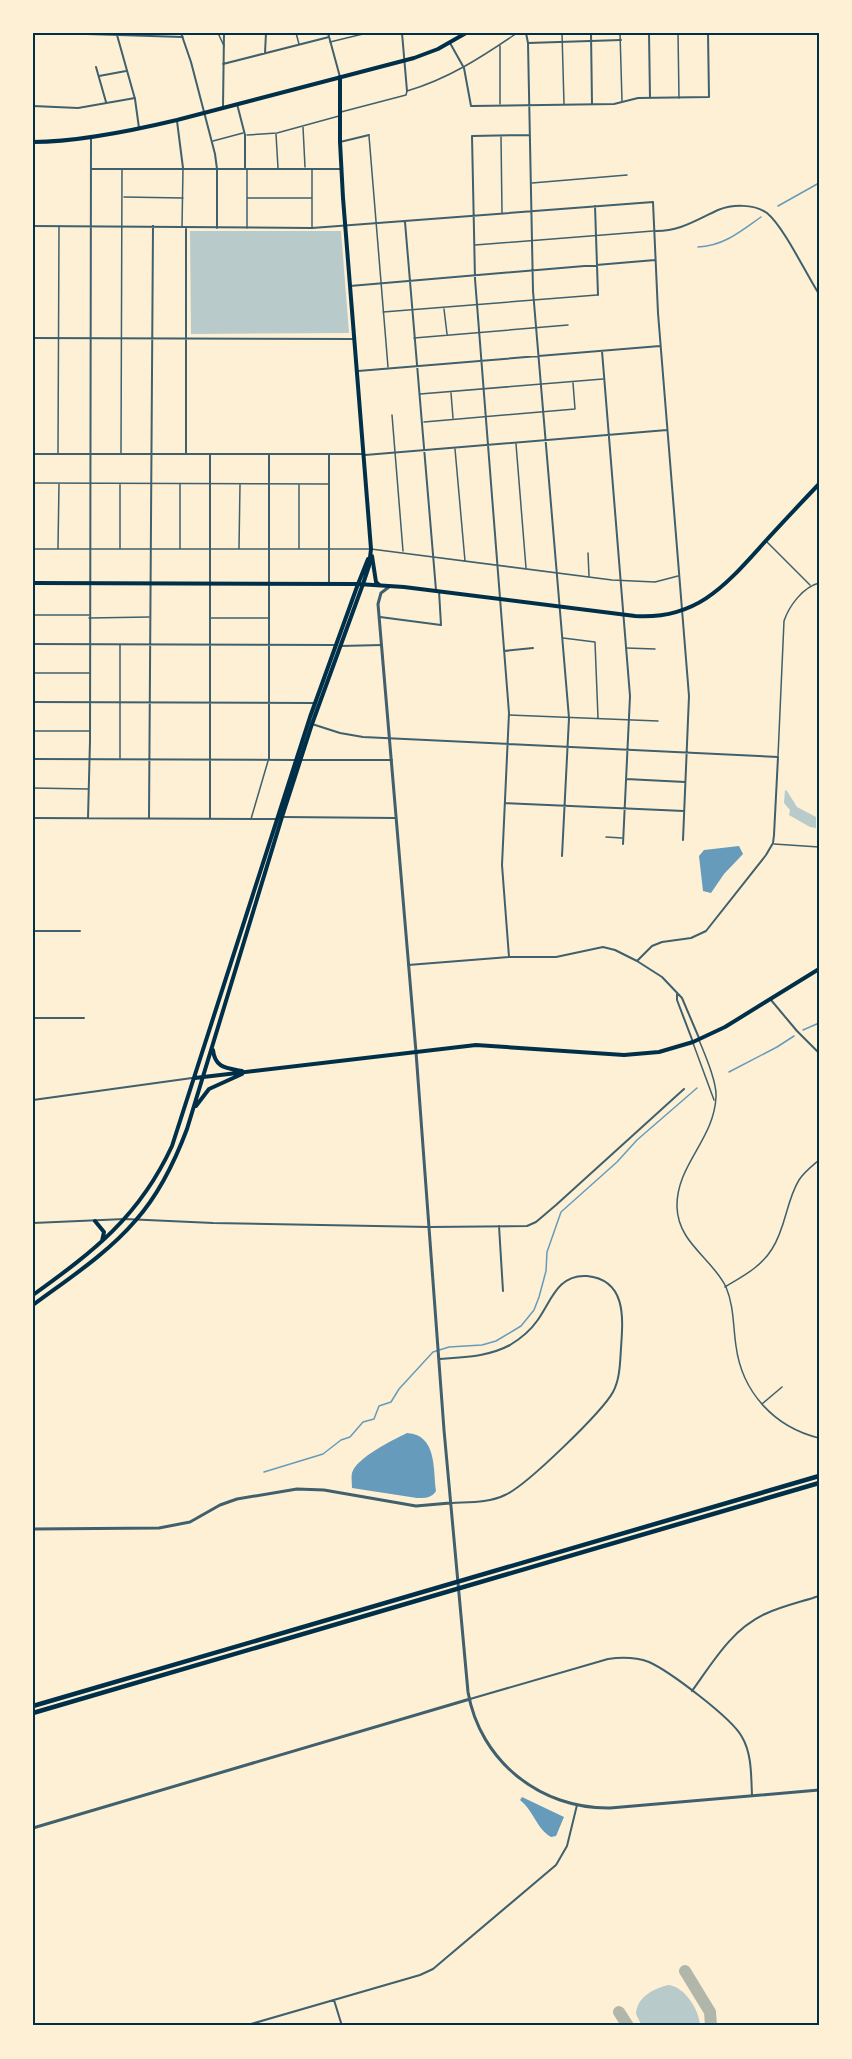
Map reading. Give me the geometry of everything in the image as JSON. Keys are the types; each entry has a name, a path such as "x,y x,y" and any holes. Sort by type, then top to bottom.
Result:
{"highway":[{"path":"33,1706 819,1476"},
{"path":"33,1713 819,1483"}],"main road":[{"path":"33,142 91,136 177,120 428,54 466,33"},
{"path":"340,78 339,114 345,227 371,549 376,582 379,585"},
{"path":"33,583 379,585 654,616 682,611 704,601 721,589 819,484"},
{"path":"33,1305 115,1242 137,1220 174,1162 193,1111 298,760 371,549"},
{"path":"298,760 312,724 317,703"},
{"path":"33,1295 102,1242 126,1219 145,1196 164,1164 176,1137 280,818"},
{"path":"195,1078 463,1046 490,1045 624,1055 659,1052 699,1040 725,1028 819,969"},
{"path":"212,1046 214,1060 220,1066 248,1072"},
{"path":"193,1111 209,1089 220,1082 248,1072"},
{"path":"95,1221 104,1232 102,1242"}],"street":[{"path":"55,33 183,38"},
{"path":"181,33 212,141 217,169 217,228"},
{"path":"223,107 224,33"},
{"path":"266,33 266,53"},
{"path":"402,33 407,91"},
{"path":"526,33 532,270 569,718 562,856"},
{"path":"591,33 592,104"},
{"path":"649,33 650,98"},
{"path":"450,43 464,68 471,106 592,104 633,99 709,97 708,33"},
{"path":"117,35 135,98 139,128"},
{"path":"223,64 328,35 340,78"},
{"path":"528,42 621,40"},
{"path":"96,67 106,103"},
{"path":"99,76 127,70"},
{"path":"33,106 78,108 135,98"},
{"path":"237,104 245,134 246,169"},
{"path":"177,120 183,168"},
{"path":"340,142 369,135"},
{"path":"509,957 502,865 509,715 474,275 472,136 529,135"},
{"path":"88,818 91,136"},
{"path":"90,168 341,169"},
{"path":"33,226 345,227 653,202 660,346 689,696 683,840"},
{"path":"595,206 598,295"},
{"path":"654,231 676,229 723,208 740,206 760,210 775,222 819,294"},
{"path":"380,617 441,625 433,557 405,222"},
{"path":"149,818 153,226"},
{"path":"184,227 186,453"},
{"path":"350,285 655,260"},
{"path":"33,338 355,339"},
{"path":"357,371 660,346"},
{"path":"602,351 630,696 622,844"},
{"path":"33,454 364,455 667,430"},
{"path":"210,454 210,818"},
{"path":"269,454 269,760"},
{"path":"328,583 329,454"},
{"path":"394,586 386,587 381,593 378,604 416,1052 450,1503 470,1699 482,1733 508,1770 538,1791 577,1805 610,1808 819,1790"},
{"path":"33,644 382,645"},
{"path":"504,651 533,648"},
{"path":"33,702 317,703"},
{"path":"312,724 352,736 778,757 773,843 706,931 691,938 652,945 637,961"},
{"path":"33,759 392,760"},
{"path":"626,779 686,782"},
{"path":"505,803 684,811"},
{"path":"33,818 396,818"},
{"path":"33,931 80,931"},
{"path":"408,965 509,957 556,957 603,947 615,950 662,977 682,998 699,1040"},
{"path":"677,994 677,1000 693,1042"},
{"path":"771,1000 819,1053"},
{"path":"33,1018 84,1018"},
{"path":"33,1100 195,1078"},
{"path":"33,1223 126,1219 429,1227 527,1226 536,1222 684,1089"},
{"path":"499,1226 503,1291"},
{"path":"33,1529 159,1528 190,1522 220,1505 237,1499 304,1489 324,1490 416,1506 497,1498 518,1488 537,1472 606,1402 614,1390 619,1374 623,1311 615,1291 605,1282 590,1276 576,1277 560,1285 550,1297 538,1320 524,1335 510,1345 484,1355 439,1359"},
{"path":"692,1691 723,1647 750,1623 774,1610 819,1596"},
{"path":"33,1828 608,1659 625,1657 653,1664 728,1718 738,1730 749,1755 752,1796"},
{"path":"244,2026 420,1975 441,1964 556,1865 567,1846 577,1805"},
{"path":"334,2000 342,2026"}],"lane":[{"path":"218,33 224,46"},
{"path":"296,33 299,44"},
{"path":"330,42 367,33"},
{"path":"212,141 245,134 276,133 406,95 407,91 436,82 464,68 517,33"},
{"path":"562,33 564,105"},
{"path":"620,33 622,102"},
{"path":"678,33 680,98"},
{"path":"500,45 500,106"},
{"path":"303,126 305,169"},
{"path":"276,133 279,169"},
{"path":"369,135 388,369"},
{"path":"501,136 502,214"},
{"path":"121,454 122,168"},
{"path":"183,168 184,227"},
{"path":"246,169 247,228"},
{"path":"312,169 312,228"},
{"path":"530,183 627,175"},
{"path":"122,197 183,198"},
{"path":"247,198 312,198"},
{"path":"58,454 59,225"},
{"path":"474,245 654,231"},
{"path":"383,312 598,295"},
{"path":"444,308 447,335"},
{"path":"414,338 568,325"},
{"path":"419,394 604,379"},
{"path":"422,422 575,409 573,382"},
{"path":"451,392 454,419"},
{"path":"392,415 403,553"},
{"path":"516,443 526,569"},
{"path":"455,448 465,561"},
{"path":"33,483 329,484"},
{"path":"58,549 59,483"},
{"path":"120,483 120,548"},
{"path":"180,483 180,548"},
{"path":"239,548 240,484"},
{"path":"299,484 299,549"},
{"path":"766,541 811,586"},
{"path":"33,549 371,549 620,580 655,582 679,575"},
{"path":"588,553 589,577"},
{"path":"778,757 784,621 790,606 811,586 819,583"},
{"path":"33,615 150,617"},
{"path":"209,618 270,618"},
{"path":"562,638 595,642 598,719"},
{"path":"120,644 120,760"},
{"path":"626,648 655,649"},
{"path":"33,673 89,673"},
{"path":"509,715 658,721"},
{"path":"33,731 89,731"},
{"path":"251,819 269,760"},
{"path":"33,788 88,789"},
{"path":"606,837 623,838"},
{"path":"773,843 819,848"},
{"path":"699,1040 715,1087 715,1102 712,1123 680,1183 677,1200 680,1227 714,1269 725,1287 732,1306 741,1371 750,1390 761,1404 784,1424 819,1438"},
{"path":"693,1042 715,1102"},
{"path":"725,1287 756,1268 771,1251 779,1236 798,1183 819,1160"},
{"path":"761,1404 782,1387"}],"shaded area":[{"path":"190,231 341,231 349,333 191,334"},
{"path":"785,790 797,807 816,817 816,828 789,815 790,810 784,803"},
{"path":"669,1985 686,1995 694,2007 700,2026 642,2026 636,2014 640,2002 658,1988"}],"water":[{"path":"739,846 743,854 724,874 711,893 703,891 699,856 704,850"},
{"path":"407,1433 417,1435 429,1446 436,1491 432,1495 417,1498 352,1488 352,1473 360,1461"},
{"path":"522,1797 564,1817 556,1836 551,1837 542,1829 520,1800"}],"waterway":[{"path":"778,206 819,183"},
{"path":"698,247 724,241 761,217"},
{"path":"803,1030 819,1023"},
{"path":"729,1072 794,1036"},
{"path":"264,1472 323,1454 341,1440 350,1437 363,1422 374,1419 379,1406 391,1402 399,1389 433,1352 449,1347 482,1345 496,1341 521,1326 534,1310 539,1297 546,1271 547,1252 561,1212 617,1162 637,1140 697,1088"}],"taxiway":[{"path":"685,1971 710,2012 711,2026"},
{"path":"619,2012 628,2026"}]}
